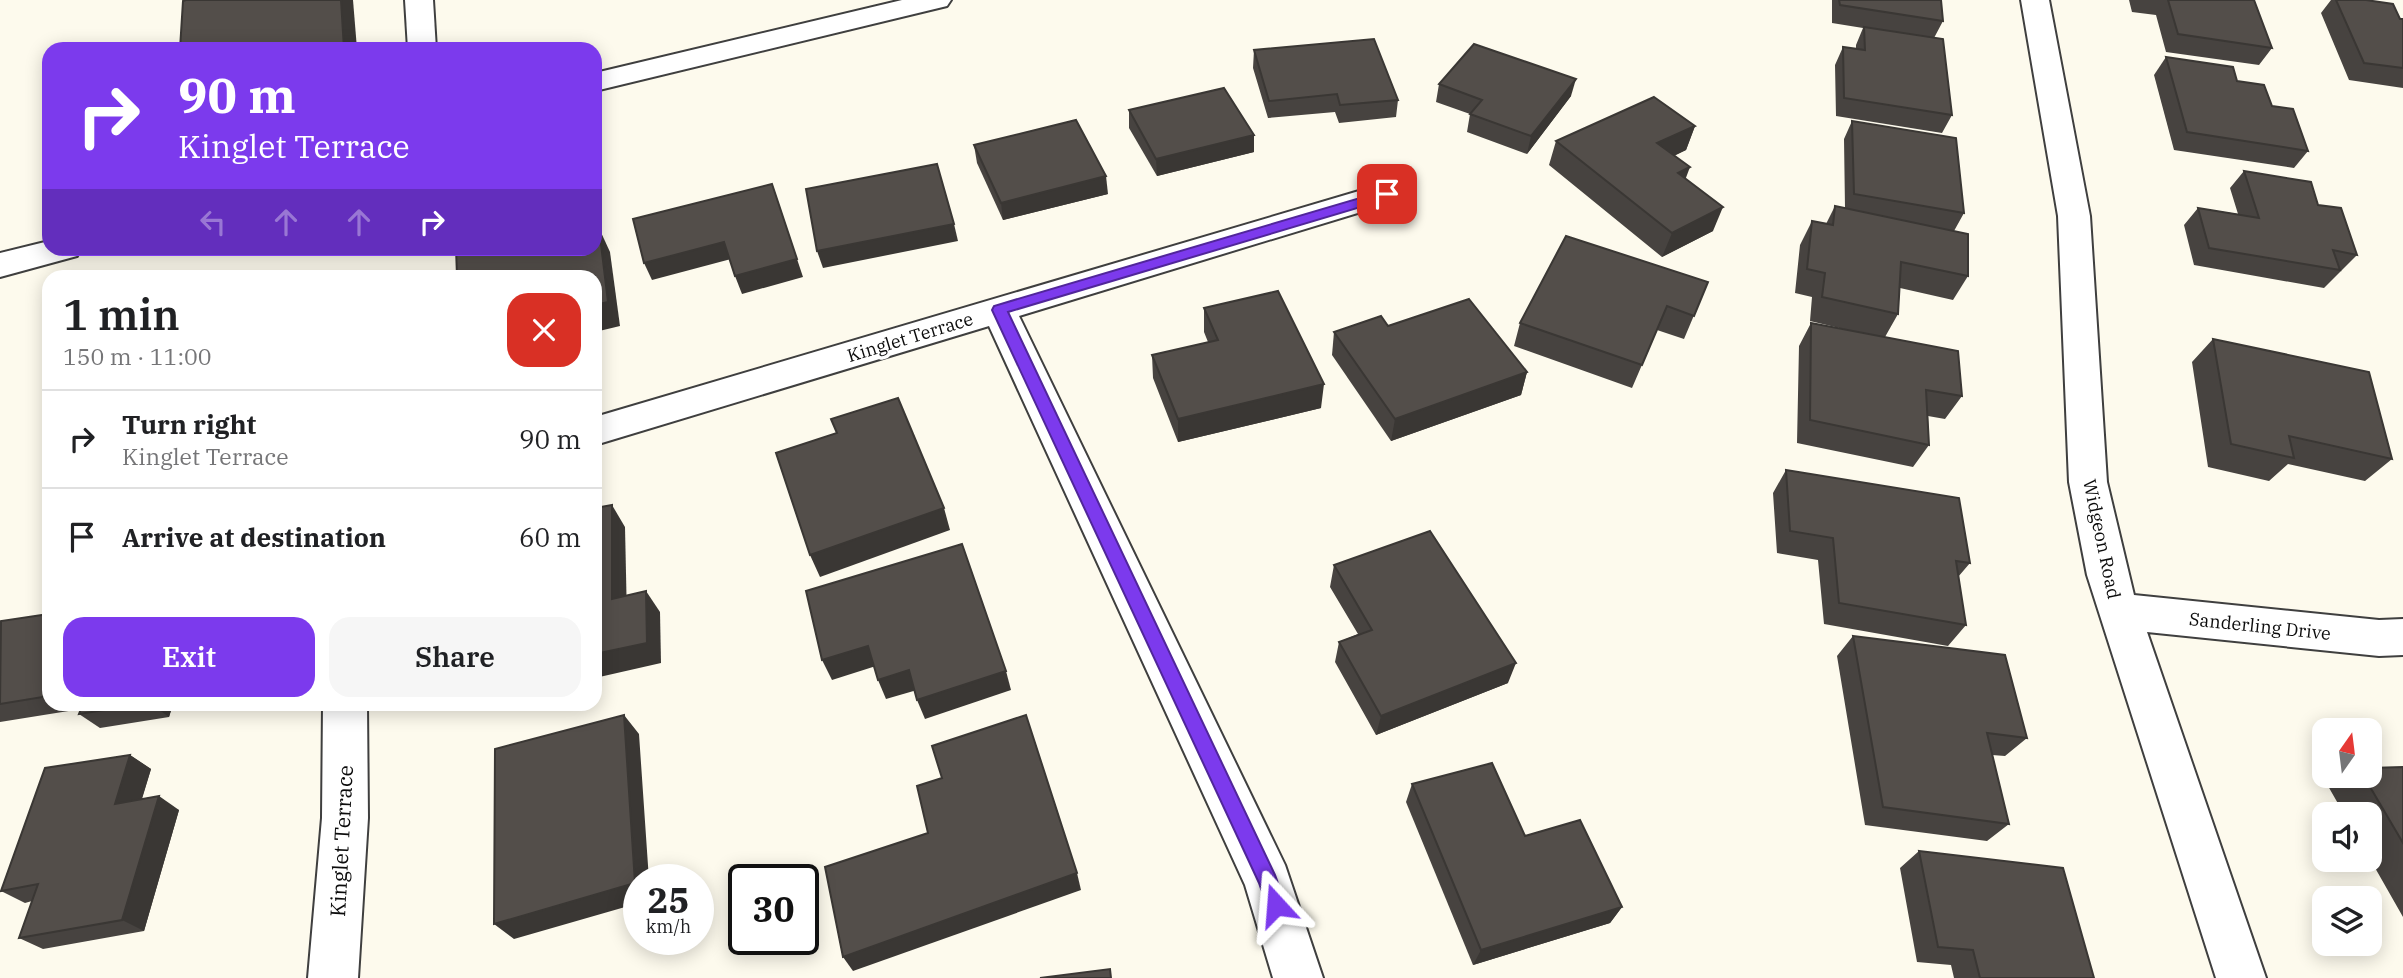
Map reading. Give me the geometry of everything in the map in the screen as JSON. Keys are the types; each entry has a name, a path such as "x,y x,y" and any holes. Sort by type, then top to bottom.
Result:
{"street":[{"path":"419,0 422,42"},
{"path":"602,80 937,0"},
{"name":"Widgeon Road","path":"2035,0 2074,216 2088,482 2107,575 2241,978"},
{"name":"Kinglet Terrace","path":"602,429 1387,194"},
{"path":"0,265 42,254"},
{"path":"999,310 1268,881 1298,978"},
{"name":"Sanderling Drive","path":"2117,611 2379,638 2403,637"},
{"name":"Kinglet Terrace","path":"334,978 345,817 345,711"}],"building":[{"path":"341,0 344,42 180,42 183,1"},
{"path":"1839,0 1941,0 1943,21 1840,5"},
{"path":"2168,0 2254,0 2272,48 2178,34"},
{"path":"2336,0 2366,0 2393,4 2400,19 2403,19 2403,68 2364,63"},
{"path":"1864,27 1943,39 1952,115 1844,98 1843,47 1865,50"},
{"path":"1374,39 1398,100 1340,105 1337,94 1269,101 1254,50"},
{"path":"1474,44 1576,79 1531,136 1470,114 1482,100 1439,84"},
{"path":"2166,57 2233,67 2237,81 2264,85 2272,106 2293,109 2308,151 2187,132"},
{"path":"1224,88 1254,135 1156,159 1129,110"},
{"path":"1654,97 1695,126 1657,143 1690,167 1678,173 1723,207 1672,233 1556,141"},
{"path":"1076,120 1106,176 1001,203 974,145"},
{"path":"1852,121 1956,138 1964,213 1854,194"},
{"path":"937,164 954,224 817,251 806,189"},
{"path":"2244,171 2311,182 2318,205 2341,208 2357,255 2333,250 2340,270 2209,248 2198,208 2259,218"},
{"path":"772,184 797,259 735,276 724,242 644,263 633,219"},
{"path":"1835,206 1968,234 1968,276 1901,262 1898,314 1822,297 1825,273 1807,269 1812,221 1833,225"},
{"path":"1566,236 1708,282 1694,316 1667,306 1642,365 1520,323"},
{"path":"602,253 608,302 602,303 602,270 457,270 456,256 602,256"},
{"path":"1278,291 1324,384 1178,419 1152,355 1218,340 1204,308"},
{"path":"1469,299 1527,372 1395,419 1334,332 1381,316 1388,326"},
{"path":"1811,323 1958,351 1962,396 1926,390 1929,445 1810,420"},
{"path":"2213,339 2369,372 2392,459 2289,436 2294,458 2231,444"},
{"path":"898,398 944,508 810,555 776,453 837,433 831,419"},
{"path":"1786,470 1959,498 1970,563 1956,561 1966,625 1839,603 1833,538 1790,531"},
{"path":"612,505 612,599 646,591 647,643 602,653 602,507"},
{"path":"1430,531 1516,663 1381,716 1339,642 1372,630 1334,565"},
{"path":"962,544 1006,671 917,700 909,670 878,680 868,646 822,660 806,591"},
{"path":"42,615 42,697 0,704 1,621"},
{"path":"1853,636 2005,655 2027,738 1987,733 2009,824 1883,807"},
{"path":"624,715 634,864 623,864 623,886 494,924 495,749"},
{"path":"1026,715 1077,873 843,957 825,867 928,833 917,786 942,778 932,746"},
{"path":"130,755 115,804 159,796 122,920 19,938 38,884 1,891 45,768"},
{"path":"1492,763 1525,836 1580,820 1622,907 1481,950 1412,784"},
{"path":"2403,767 2403,843 2382,807 2382,802 2379,802 2371,788 2382,788 2382,768"},
{"path":"1919,851 2063,868 2094,978 1980,978 1973,950 1938,947"},
{"path":"1110,969 1111,978 1040,978"}],"route":[{"path":"1276,905 1268,881 999,310 1387,194"}]}
